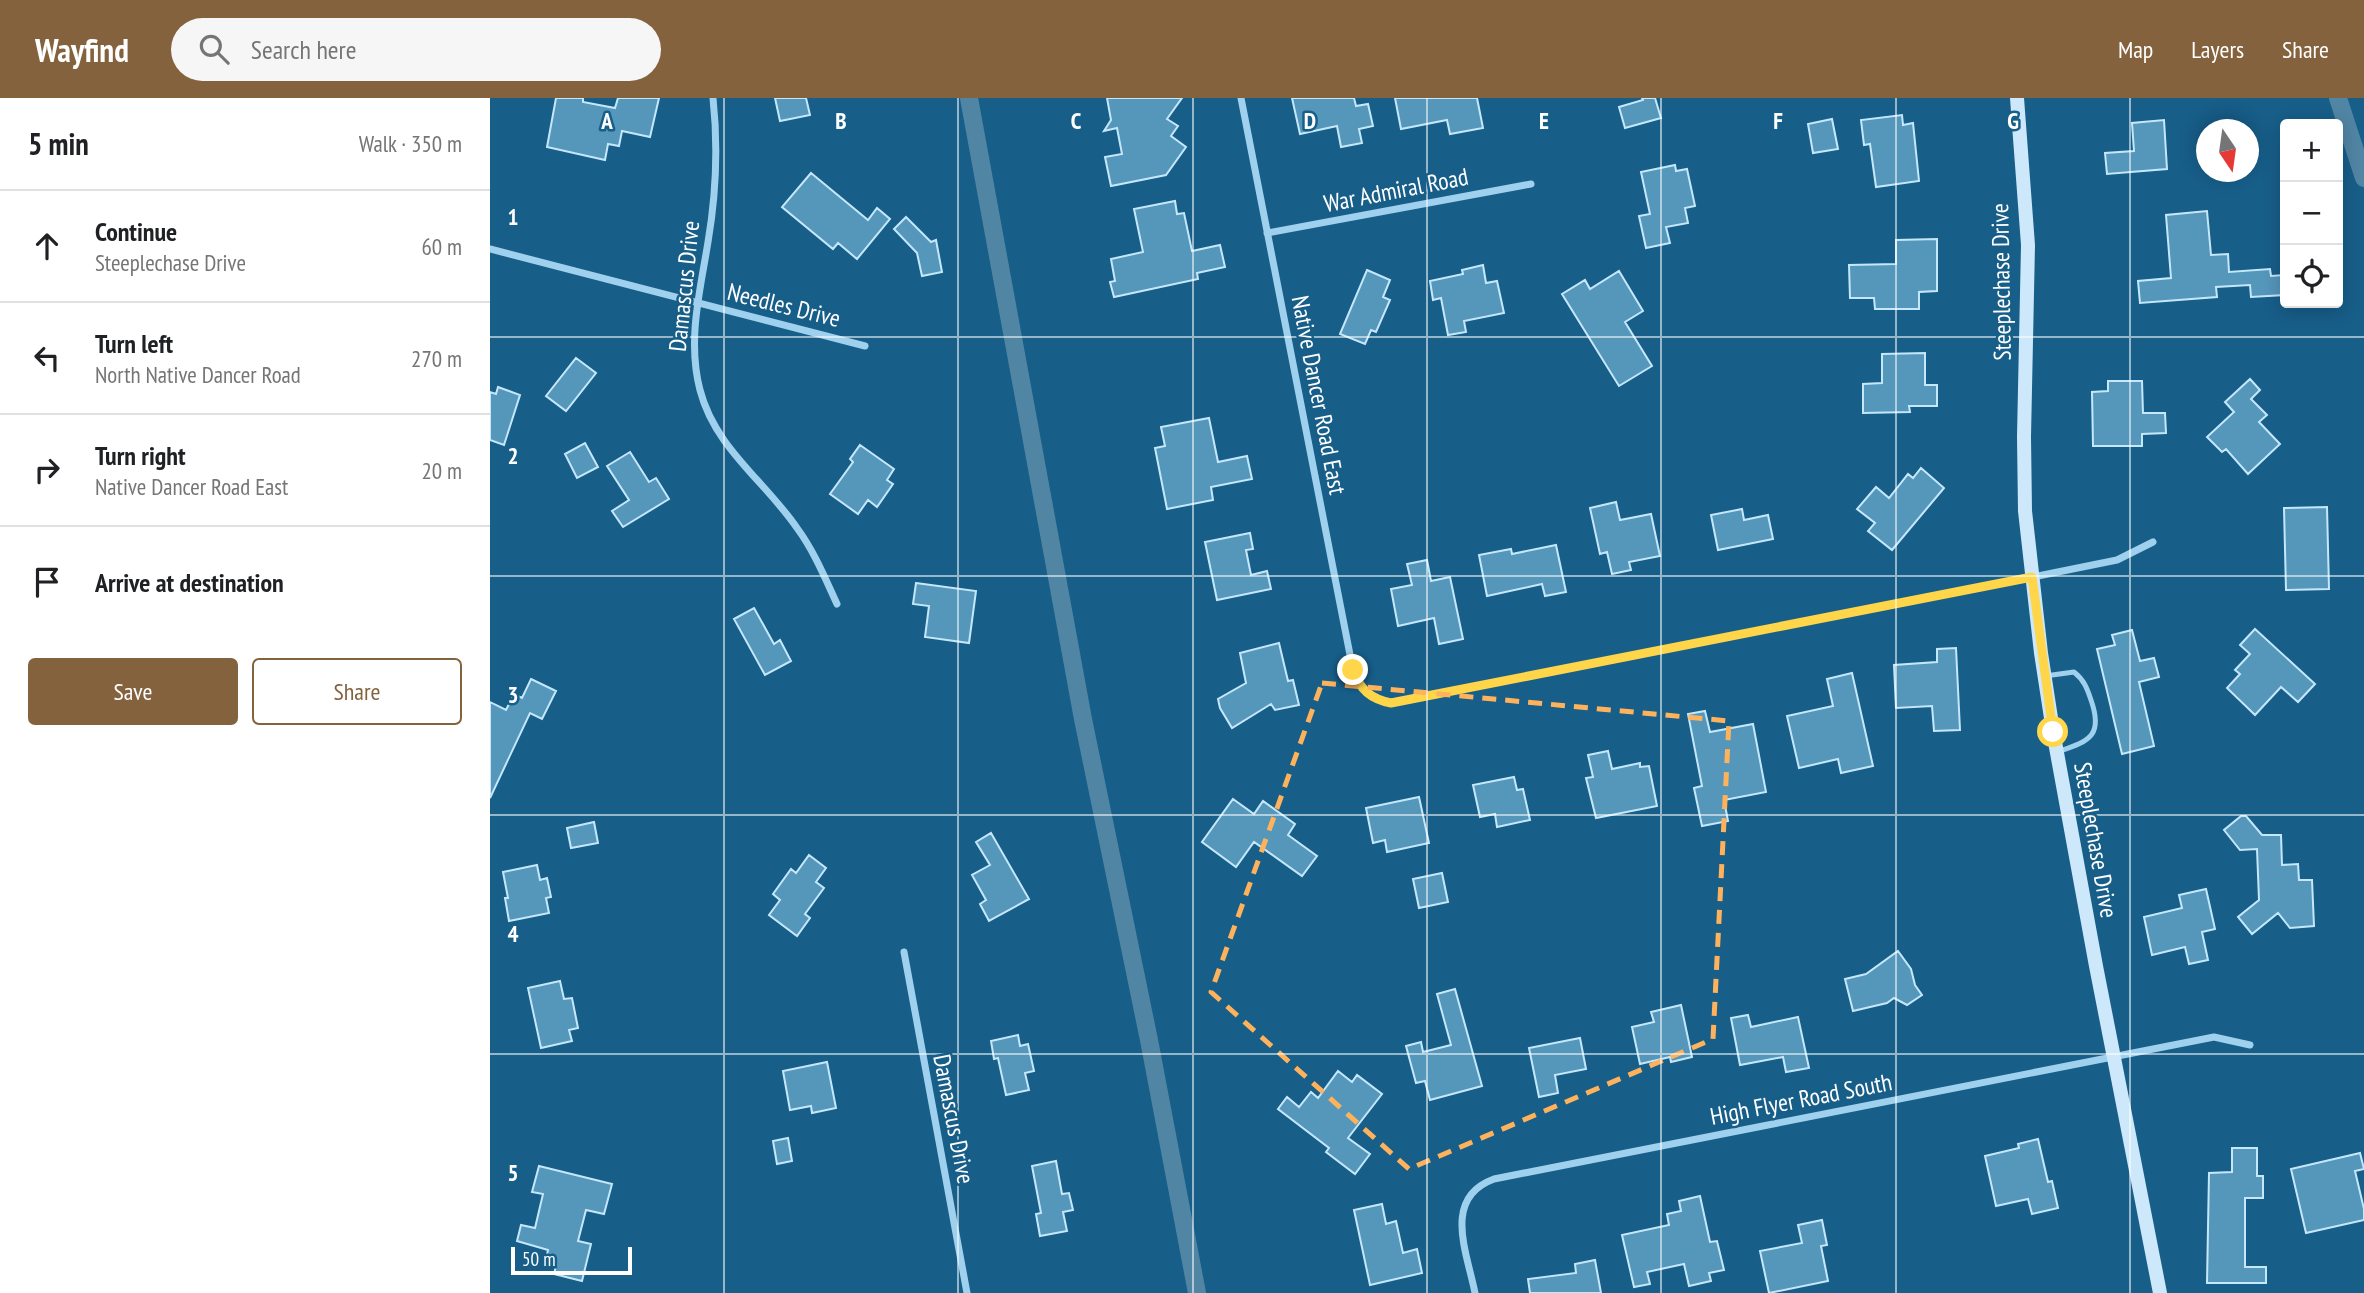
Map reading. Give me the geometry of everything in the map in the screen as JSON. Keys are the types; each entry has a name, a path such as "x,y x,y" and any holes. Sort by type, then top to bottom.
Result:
{"street":[{"name":"Damascus Drive","path":"713,98 713,192 693,341 700,391 721,438 737,459 774,497 797,528 811,550 837,604"},
{"name":"Native Dancer Road East","path":"1241,98 1353,670 1357,682 1368,695 1391,703 2032,577"},
{"name":"Steeplechase Drive","path":"2017,98 2028,245 2024,449 2025,511 2032,577 2057,752 2160,1293"},
{"name":"War Admiral Road","path":"1267,233 1531,184"},
{"name":"Needles Drive","path":"490,249 865,345"},
{"path":"2032,577 2117,560 2152,542"},
{"name":"Damascus Drive","path":"904,953 967,1293"},
{"name":"High Flyer Road South","path":"1475,1293 1461,1224 1462,1212 1465,1200 1472,1190 1494,1179 2214,1037 2250,1045"}],"lane":[{"path":"2045,676 2074,672 2083,679 2097,726 2082,744 2057,752"}],"highlighted area":[{"path":"1322,683 1729,721 1713,1039 1409,1169 1211,992"}],"building":[{"path":"556,98 583,98 583,102 615,108 618,98 659,98 650,137 622,131 619,146 608,144 605,160 547,147"},
{"path":"775,98 806,98 810,115 780,121"},
{"path":"1107,98 1182,98 1167,119 1178,126 1171,136 1186,147 1166,175 1111,186 1105,157 1122,154 1117,128 1104,131 1111,120"},
{"path":"1292,98 1354,98 1356,106 1368,104 1373,126 1359,129 1362,143 1341,147 1337,126 1300,134"},
{"path":"1395,98 1477,98 1483,128 1450,134 1447,120 1401,129"},
{"path":"1642,98 1655,98 1661,118 1625,128 1619,107 1643,100"},
{"path":"1902,115 1903,125 1913,123 1919,181 1876,187 1870,144 1864,145 1861,120"},
{"path":"1832,119 1838,149 1813,153 1808,124"},
{"path":"2164,120 2167,169 2107,174 2105,153 2134,151 2132,123"},
{"path":"1675,165 1676,171 1687,169 1695,206 1685,208 1688,223 1666,227 1670,243 1646,248 1639,216 1650,214 1641,172"},
{"path":"811,173 868,220 877,208 890,219 857,259 838,243 833,249 782,207"},
{"path":"1175,201 1177,214 1184,213 1192,251 1220,245 1225,267 1197,273 1198,279 1114,297 1110,282 1115,281 1111,259 1143,252 1134,209"},
{"path":"2207,211 2211,255 2228,254 2229,272 2270,269 2271,276 2280,275 2280,295 2251,297 2250,285 2216,287 2217,297 2140,303 2138,281 2171,278 2166,215"},
{"path":"906,217 931,242 936,240 942,272 922,276 917,253 894,229"},
{"path":"1937,239 1937,291 1919,292 1919,309 1875,309 1874,298 1850,298 1849,265 1896,264 1896,240"},
{"path":"1483,265 1486,283 1497,281 1504,313 1464,321 1466,332 1448,335 1441,298 1433,300 1430,281 1463,274 1462,270"},
{"path":"1367,270 1390,280 1383,297 1390,300 1376,332 1371,330 1365,344 1340,334"},
{"path":"1619,271 1643,311 1625,322 1652,366 1619,386 1562,294 1585,280 1590,289"},
{"path":"1925,353 1925,385 1937,385 1937,406 1909,406 1910,412 1863,413 1863,384 1882,383 1882,354"},
{"path":"576,358 596,373 566,411 546,396"},
{"path":"2250,379 2260,390 2251,399 2267,415 2259,422 2280,444 2248,474 2226,449 2222,452 2207,437 2234,412 2225,402"},
{"path":"2108,381 2142,381 2143,413 2165,413 2166,433 2142,434 2142,446 2093,446 2092,392 2108,391"},
{"path":"498,387 520,395 504,445 490,440 490,392 496,394"},
{"path":"1209,418 1218,462 1247,456 1252,479 1211,487 1213,500 1167,509 1155,448 1165,446 1161,427"},
{"path":"585,443 598,467 577,478 565,454"},
{"path":"860,445 894,469 887,480 893,484 877,507 868,500 858,514 830,494 853,462 850,459"},
{"path":"630,452 649,482 656,478 669,499 623,527 612,511 629,500 607,466"},
{"path":"1921,468 1944,488 1892,550 1868,531 1875,523 1857,509 1876,487 1889,498 1908,474 1913,478"},
{"path":"1616,502 1620,520 1651,514 1660,556 1629,562 1631,570 1612,574 1607,552 1600,554 1590,508"},
{"path":"2327,507 2329,589 2286,590 2284,508"},
{"path":"1742,509 1744,520 1768,515 1773,539 1718,550 1711,515"},
{"path":"1250,533 1253,549 1246,550 1251,575 1267,571 1271,589 1217,600 1205,542"},
{"path":"1556,545 1566,592 1545,596 1542,584 1487,596 1479,555 1511,549 1512,554"},
{"path":"1427,560 1431,581 1450,577 1463,639 1439,644 1434,618 1398,626 1391,589 1412,585 1407,564"},
{"path":"916,583 976,591 969,643 925,637 929,606 913,604"},
{"path":"754,608 774,644 780,640 791,661 765,675 734,619"},
{"path":"2255,629 2315,684 2298,702 2281,687 2255,715 2227,688 2240,674 2235,670 2250,654 2240,645"},
{"path":"2132,630 2140,661 2154,658 2159,677 2139,682 2154,746 2122,754 2097,649 2115,645 2112,635"},
{"path":"1279,643 1288,681 1293,680 1299,705 1275,710 1271,704 1232,728 1220,708 1218,699 1246,683 1240,653"},
{"path":"1956,648 1960,730 1934,731 1932,706 1896,708 1894,665 1937,662 1937,649"},
{"path":"1852,673 1873,766 1841,773 1838,759 1799,768 1787,716 1833,706 1827,679"},
{"path":"531,679 556,691 542,719 530,713 490,798 490,702 506,710 514,694 522,698"},
{"path":"1705,711 1710,732 1753,724 1766,792 1724,800 1728,821 1702,826 1694,788 1702,786 1688,714"},
{"path":"1608,751 1612,769 1640,763 1640,767 1649,766 1657,806 1596,818 1586,778 1593,777 1588,755"},
{"path":"1514,777 1517,790 1523,789 1530,820 1497,827 1495,814 1480,817 1473,785"},
{"path":"1419,797 1429,843 1387,852 1385,840 1373,843 1366,808"},
{"path":"1233,799 1254,814 1263,801 1295,824 1288,835 1317,856 1302,876 1254,842 1236,867 1202,842"},
{"path":"2241,816 2246,816 2262,835 2281,835 2282,865 2298,864 2299,880 2312,880 2314,926 2290,928 2278,913 2252,934 2238,917 2259,900 2257,849 2240,850 2224,830"},
{"path":"594,822 598,843 571,848 567,828"},
{"path":"991,833 1029,899 989,921 980,904 986,900 972,875 990,865 976,842"},
{"path":"809,855 826,868 816,882 824,888 805,914 810,918 797,936 769,915 780,900 773,894 791,869 796,873"},
{"path":"537,865 540,880 547,878 551,897 546,898 549,913 509,921 503,872"},
{"path":"1442,873 1448,902 1419,908 1413,879"},
{"path":"2206,889 2215,929 2202,932 2208,960 2189,964 2185,947 2152,955 2144,917 2182,908 2179,895"},
{"path":"1898,951 1911,969 1915,985 1922,995 1907,1005 1894,998 1887,1003 1853,1011 1845,979 1866,974"},
{"path":"560,981 564,999 572,998 578,1028 569,1030 572,1041 541,1048 528,988"},
{"path":"1455,989 1482,1086 1430,1100 1425,1081 1416,1083 1406,1046 1421,1042 1423,1052 1451,1045 1437,994"},
{"path":"1681,1005 1692,1057 1671,1062 1670,1057 1640,1064 1632,1027 1654,1022 1651,1012"},
{"path":"1748,1015 1751,1027 1798,1017 1809,1068 1786,1072 1783,1057 1740,1065 1731,1018"},
{"path":"1018,1035 1020,1046 1028,1044 1034,1071 1025,1073 1029,1090 1006,1095 998,1058 994,1059 991,1041"},
{"path":"1580,1038 1586,1069 1555,1075 1558,1093 1539,1097 1529,1048"},
{"path":"827,1062 836,1108 812,1113 811,1106 790,1110 783,1071"},
{"path":"1338,1071 1352,1082 1357,1075 1382,1094 1348,1138 1370,1154 1355,1174 1326,1152 1329,1148 1278,1109 1287,1097 1299,1107 1311,1092 1318,1098"},
{"path":"788,1138 792,1161 777,1164 773,1141"},
{"path":"2038,1139 2048,1182 2052,1181 2058,1208 2032,1214 2028,1199 1996,1206 1985,1156 2019,1148 2018,1144"},
{"path":"2232,1148 2257,1148 2257,1176 2263,1176 2263,1198 2245,1198 2245,1267 2266,1267 2266,1283 2207,1283 2209,1173 2232,1172"},
{"path":"2360,1153 2364,1169 2355,1171 2364,1220 2306,1233 2291,1169"},
{"path":"1056,1161 1062,1194 1069,1193 1073,1210 1063,1212 1067,1231 1040,1236 1036,1214 1041,1213 1032,1166"},
{"path":"539,1166 612,1184 604,1214 586,1210 578,1241 591,1244 582,1281 554,1274 556,1266 545,1264 548,1250 517,1241 521,1225 535,1228 543,1194 532,1192"},
{"path":"1700,1196 1710,1242 1717,1241 1724,1270 1709,1273 1711,1281 1689,1286 1684,1264 1647,1272 1650,1284 1634,1287 1622,1235 1669,1225 1667,1214 1681,1211 1679,1201"},
{"path":"1382,1204 1386,1224 1396,1221 1403,1253 1417,1249 1422,1273 1370,1285 1354,1210"},
{"path":"1822,1220 1827,1245 1821,1246 1828,1281 1769,1293 1760,1251 1802,1243 1798,1225"},
{"path":"1595,1260 1601,1293 1530,1293 1528,1279 1576,1273 1575,1264"}],"waterway":[{"path":"969,98 1083,719 1149,1040 1197,1293"},
{"path":"2338,98 2364,178"}],"route":[{"path":"1353,670 1357,682 1368,695 1391,703 2032,577 2053,732"}]}
